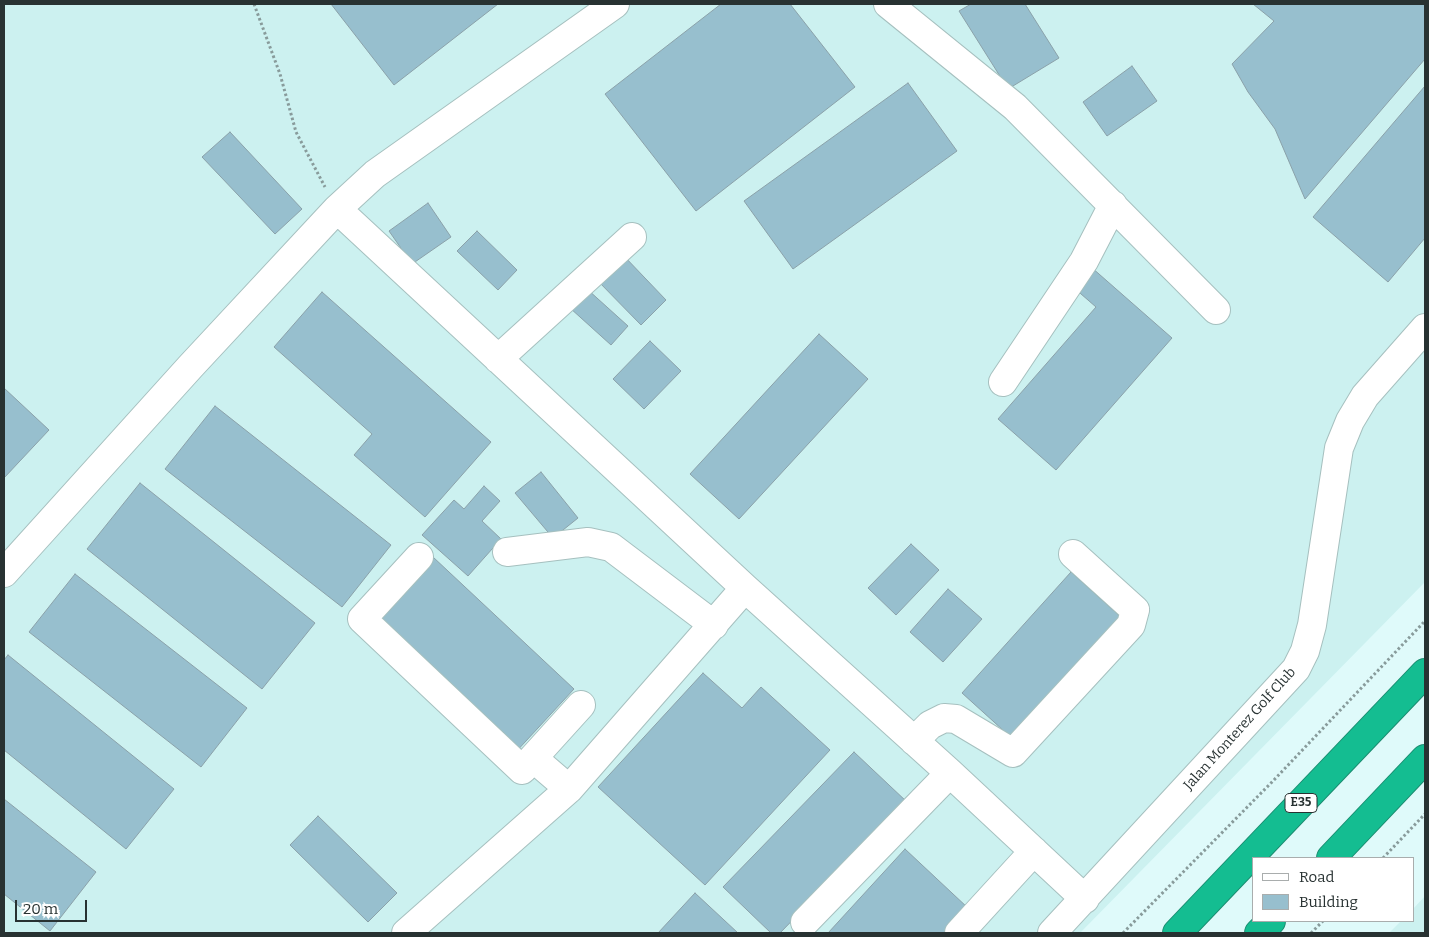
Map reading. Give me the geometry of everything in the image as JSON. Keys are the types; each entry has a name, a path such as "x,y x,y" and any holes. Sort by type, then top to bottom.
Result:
{"highway":[{"name":"E35","path":"1177,933 1425,673"},
{"path":"1331,857 1425,760"},
{"path":"1259,933 1270,922"}],"street":[{"path":"4,573 190,367 337,209 375,174 615,4"},
{"path":"904,9 1015,107 1216,310"},
{"path":"1003,382 1084,261 1113,205"},
{"path":"337,209 745,588 950,773 1085,899"},
{"path":"498,359 632,237"},
{"name":"Jalan Monterez Golf Club","path":"1052,933 1296,669 1305,651 1312,625 1339,448 1350,421 1365,396 1425,328"},
{"path":"507,552 588,542 611,547 714,625"},
{"path":"914,741 930,725 944,718 956,719 1013,753 1130,625 1135,610 1073,554"},
{"path":"419,557 362,619 522,770 581,705"},
{"path":"406,933 569,789 745,588"},
{"path":"533,758 569,789"},
{"path":"806,922 950,773"},
{"path":"959,933 1034,851"}],"path":[{"path":"254,4 280,74 296,132 337,209"},
{"path":"1123,933 1272,782 1425,621"},
{"path":"1384,857 1425,814"},
{"path":"1311,933 1322,922"}],"shaded area":[{"path":"4,4 1425,4 1425,582 1080,933 4,933"},
{"path":"1425,896 1425,933 1389,933 1400,922 1414,922 1414,908"}],"building":[{"path":"331,4 498,4 394,85"},
{"path":"721,4 790,4 855,87 696,211 605,94"},
{"path":"971,4 1025,4 1059,58 1008,89 959,11"},
{"path":"1253,4 1425,4 1425,59 1305,199 1275,129 1248,92 1232,64 1274,21"},
{"path":"1132,66 1157,101 1107,136 1083,102"},
{"path":"908,83 957,151 793,269 744,201"},
{"path":"1425,86 1425,238 1388,282 1313,217"},
{"path":"230,132 302,209 275,234 202,157"},
{"path":"428,203 451,237 412,264 389,231"},
{"path":"477,231 517,270 498,290 457,251"},
{"path":"623,255 666,300 641,325 597,280"},
{"path":"1091,267 1172,338 1056,470 998,419 1096,307 1073,287"},
{"path":"587,289 628,326 611,345 570,308"},
{"path":"322,292 491,442 425,517 354,455 372,434 274,347"},
{"path":"819,334 868,379 739,519 690,474"},
{"path":"650,341 681,371 644,409 613,379"},
{"path":"4,388 49,430 4,478"},
{"path":"215,406 391,545 342,607 165,469"},
{"path":"541,472 578,518 553,538 515,493"},
{"path":"140,483 315,623 262,689 87,549"},
{"path":"484,486 500,501 482,521 501,539 468,576 422,535 454,500 464,509"},
{"path":"911,544 939,570 896,615 868,588"},
{"path":"433,557 574,689 514,754 372,621"},
{"path":"1071,572 1124,620 1015,741 962,693"},
{"path":"75,574 247,708 201,767 29,632"},
{"path":"948,589 982,619 943,662 910,632"},
{"path":"8,655 174,789 126,849 4,750 4,660"},
{"path":"703,673 742,708 761,687 830,750 705,885 598,787"},
{"path":"854,752 907,802 780,933 771,933 723,887"},
{"path":"4,799 96,872 50,931 4,894"},
{"path":"318,816 397,893 368,922 290,845"},
{"path":"905,849 968,908 945,933 828,933"},
{"path":"695,893 738,933 658,933"}]}
